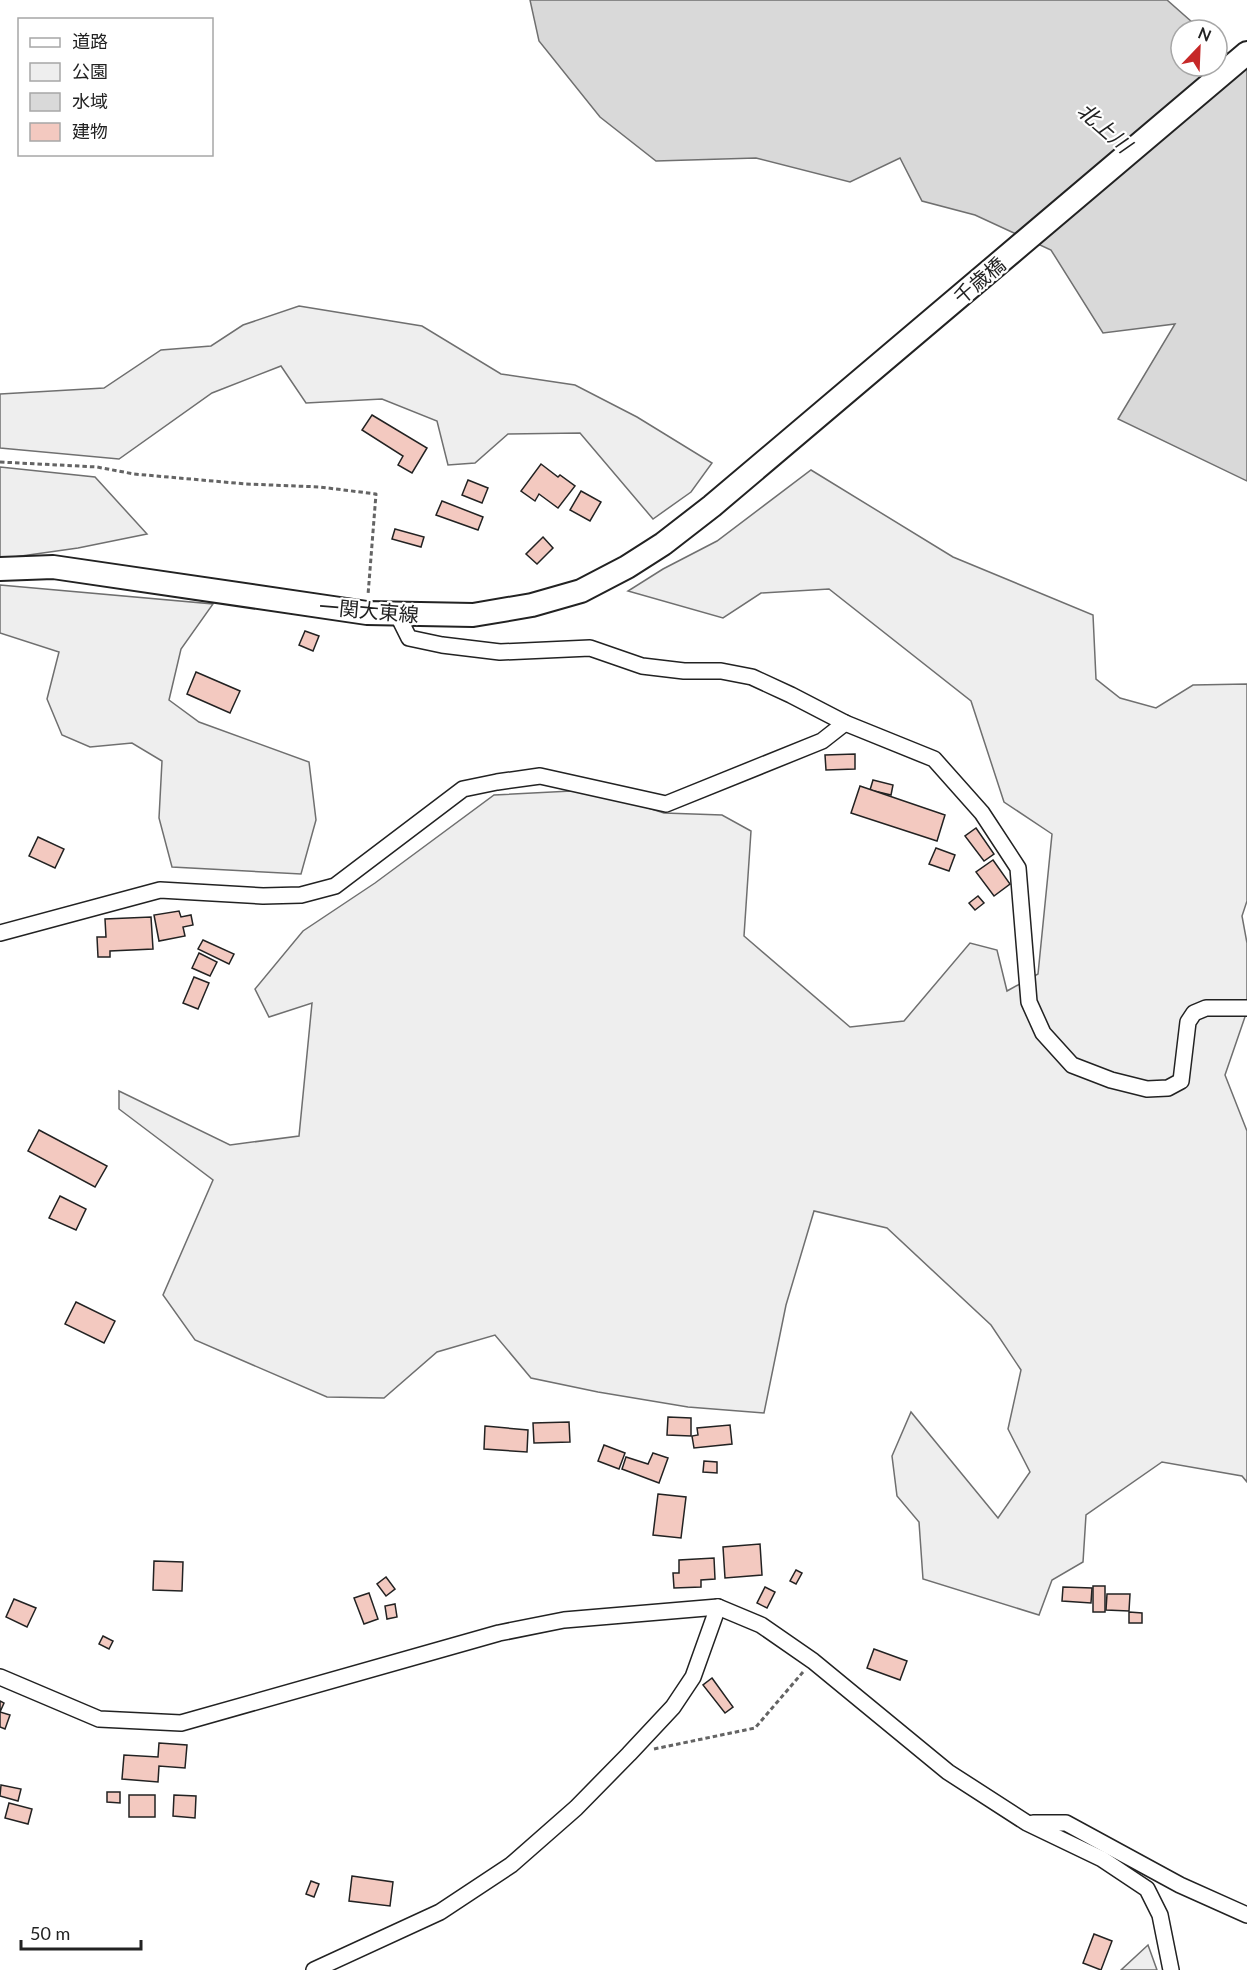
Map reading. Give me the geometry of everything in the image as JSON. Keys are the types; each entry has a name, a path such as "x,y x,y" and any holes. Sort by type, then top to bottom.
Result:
{"main road":[{"name":"千歳橋","path":"712,506 1247,53"},
{"name":"一関大東線","path":"0,569 53,567 367,613 473,615 532,605 581,591 627,567 712,506"}],"street":[{"path":"397,614 409,638 442,645 500,652 590,648 642,666 684,671 722,671 752,677 845,723 934,759 982,813 1018,868 1029,1002 1043,1034 1072,1065 1112,1080 1147,1089 1168,1088 1181,1081 1188,1022 1194,1013 1206,1008 1247,1008"},
{"path":"0,933 160,890 263,896 301,895 335,886 463,789 540,776 666,804 822,741 845,723"},
{"path":"314,1970 440,1912 511,1865 576,1808 673,1707 693,1677 718,1607"},
{"path":"0,1677 99,1719 181,1723 499,1633 564,1620 718,1607 761,1625 813,1661 948,1772 1027,1823 1102,1859 1147,1889 1160,1915 1171,1970"},
{"path":"1027,1823 1066,1824 1180,1885 1247,1916"}],"path":[{"path":"0,462 97,467 134,474 246,484 320,487 376,494 367,613"},
{"path":"629,1755 755,1728 813,1661"}],"green space":[{"path":"299,306 422,326 501,374 575,385 637,417 712,463 691,492 653,519 580,433 508,434 475,463 448,465 437,421 382,399 306,403 281,366 212,393 119,459 0,448 0,394 104,388 161,350 211,346 243,325"},
{"path":"0,467 95,477 147,534 78,548 0,559"},
{"path":"811,470 953,557 1093,615 1096,679 1120,698 1156,708 1193,685 1247,684 1247,901 1242,916 1247,943 1247,1011 1225,1075 1247,1131 1247,1482 1242,1476 1162,1462 1086,1515 1083,1562 1052,1580 1039,1615 923,1579 919,1522 897,1496 892,1456 911,1412 998,1518 1030,1472 1008,1429 1021,1370 991,1325 887,1228 814,1211 786,1305 764,1413 688,1407 531,1378 495,1335 437,1352 384,1398 327,1397 195,1340 163,1295 213,1180 119,1109 119,1091 230,1145 299,1136 312,1003 269,1017 255,989 303,931 375,883 494,795 591,790 664,813 722,815 751,831 744,936 850,1027 904,1021 970,943 997,950 1007,991 1038,974 1052,834 1004,802 971,701 829,589 761,593 723,618 628,591 663,569 717,541"},
{"path":"0,585 213,604 181,649 169,700 199,722 309,762 316,820 301,874 172,867 159,818 162,761 132,743 90,747 62,735 47,699 59,652 0,633"},
{"path":"1148,1945 1157,1970 1121,1970"}],"water":[{"name":"北上川","path":"530,0 1167,0 1187,18 1169,18 1169,78 1229,78 1229,54 1247,70 1247,481 1118,419 1175,324 1103,333 1051,250 975,215 922,201 900,158 850,182 756,158 656,161 600,117 539,41"}],"building":[{"path":"372,415 427,448 412,473 398,465 403,456 362,430"},
{"path":"541,464 575,486 558,508 539,494 535,501 521,491"},
{"path":"468,480 488,488 482,503 462,495"},
{"path":"581,491 601,502 590,521 570,510"},
{"path":"442,501 483,517 478,530 436,515"},
{"path":"395,529 424,537 421,547 392,539"},
{"path":"543,537 553,548 537,564 526,554"},
{"path":"305,631 319,636 313,651 299,645"},
{"path":"196,672 240,691 230,713 187,694"},
{"path":"855,754 855,769 826,770 825,755"},
{"path":"873,780 893,785 891,795 870,790"},
{"path":"860,786 945,815 937,841 851,813"},
{"path":"976,828 994,854 984,861 965,836"},
{"path":"38,837 64,849 55,868 29,856"},
{"path":"936,848 955,855 949,871 929,864"},
{"path":"993,860 1010,884 994,896 976,872"},
{"path":"978,896 984,903 975,910 969,903"},
{"path":"179,911 181,917 191,915 193,925 183,927 185,936 159,941 154,915"},
{"path":"151,917 153,949 110,951 110,957 98,957 97,937 106,937 105,919"},
{"path":"203,940 234,954 229,964 198,949"},
{"path":"199,953 217,962 210,976 192,968"},
{"path":"194,977 209,983 198,1009 183,1003"},
{"path":"39,1130 107,1166 95,1187 28,1151"},
{"path":"60,1196 86,1209 76,1230 49,1218"},
{"path":"76,1302 115,1321 104,1343 65,1324"},
{"path":"668,1417 691,1418 691,1436 667,1435"},
{"path":"569,1422 570,1442 534,1443 533,1423"},
{"path":"730,1425 732,1444 694,1448 692,1436 698,1435 697,1428"},
{"path":"485,1426 528,1430 527,1452 484,1449"},
{"path":"604,1445 625,1453 619,1469 598,1461"},
{"path":"653,1453 668,1458 659,1483 622,1469 626,1457 648,1464"},
{"path":"704,1461 717,1462 717,1473 703,1472"},
{"path":"658,1494 686,1497 681,1538 653,1535"},
{"path":"760,1544 762,1575 725,1578 723,1547"},
{"path":"714,1558 715,1579 701,1580 701,1587 674,1588 673,1573 679,1573 679,1560"},
{"path":"154,1561 183,1562 182,1591 153,1590"},
{"path":"796,1570 802,1573 796,1584 790,1581"},
{"path":"386,1577 395,1589 386,1596 377,1584"},
{"path":"1093,1586 1105,1586 1105,1612 1093,1612"},
{"path":"765,1587 775,1592 767,1608 757,1603"},
{"path":"1063,1587 1092,1588 1091,1603 1062,1601"},
{"path":"369,1593 378,1619 364,1624 354,1598"},
{"path":"1107,1594 1130,1594 1129,1611 1106,1610"},
{"path":"14,1599 36,1608 27,1627 6,1617"},
{"path":"395,1604 397,1617 387,1619 385,1606"},
{"path":"1129,1612 1142,1613 1142,1623 1129,1623"},
{"path":"103,1636 113,1641 109,1649 99,1644"},
{"path":"874,1649 907,1661 900,1680 867,1668"},
{"path":"712,1678 733,1707 725,1713 703,1685"},
{"path":"0,1712 10,1715 5,1729 0,1727"},
{"path":"159,1743 187,1745 185,1768 159,1766 158,1782 122,1779 124,1755 158,1757"},
{"path":"1,1785 21,1789 18,1801 0,1796"},
{"path":"107,1792 120,1792 120,1803 107,1802"},
{"path":"129,1795 155,1795 155,1817 129,1817"},
{"path":"174,1795 196,1796 195,1818 173,1816"},
{"path":"9,1803 32,1809 28,1824 5,1818"},
{"path":"352,1876 393,1882 390,1906 349,1901"},
{"path":"311,1881 319,1884 314,1897 306,1894"},
{"path":"1094,1934 1112,1941 1101,1970 1083,1963"}]}
